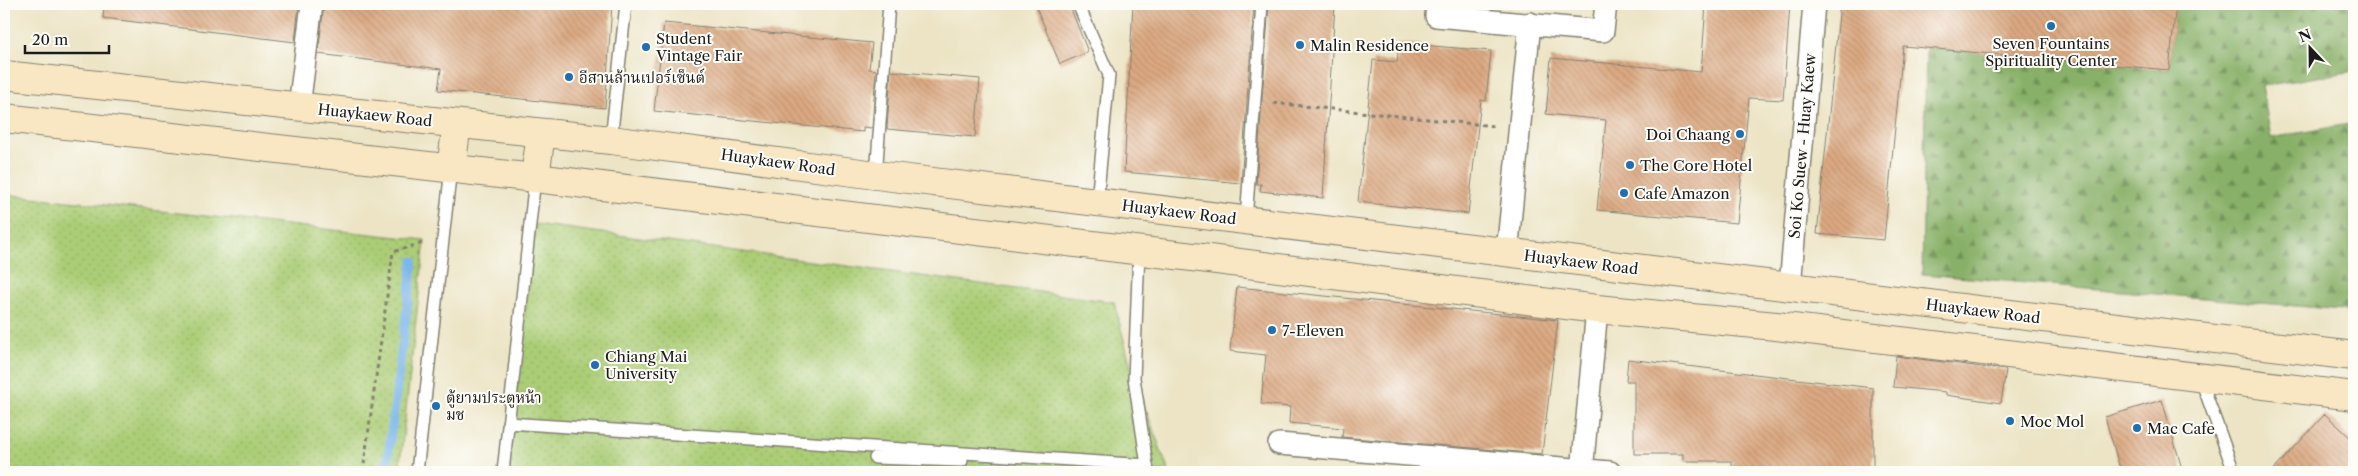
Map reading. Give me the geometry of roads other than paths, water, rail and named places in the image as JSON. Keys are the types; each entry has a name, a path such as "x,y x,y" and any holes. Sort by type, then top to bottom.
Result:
{"main road":[{"name":"Huaykaew Road","path":"4,75 611,140 876,175 2354,356"},
{"path":"4,118 451,168 1139,250 1597,309 1785,328 2354,396"},
{"path":"451,168 456,124"},
{"path":"535,178 541,133"},
{"path":"1785,328 1790,287"}],"street":[{"path":"299,107 312,4"},
{"path":"1437,4 1436,16 1603,30 1606,4"},
{"name":"Soi Ko Suew - Huay Kaew","path":"1790,287 1814,4"},
{"path":"1508,253 1530,23"},
{"path":"1582,471 1597,309"},
{"path":"1279,444 1610,472"}],"lane":[{"path":"611,140 626,4"},
{"path":"876,175 889,4"},
{"path":"1078,4 1109,75 1096,202"},
{"path":"1246,220 1262,4"},
{"path":"417,472 451,168"},
{"path":"503,472 535,178"},
{"path":"1139,250 1134,378 1147,469"},
{"path":"2200,377 2234,472"},
{"path":"508,423 1147,469"},
{"path":"875,458 1147,469"}],"waterway":[{"path":"386,472 413,261"}],"place":[{"name":"Seven Fountains Spirituality Center","path":"2051,26"},
{"name":"Malin Residence","path":"1300,45"},
{"name":"Student Vintage Fair","path":"646,47"},
{"name":"อีสานล้านเปอร์เซ็นต์","path":"569,77"},
{"name":"Doi Chaang","path":"1740,134"},
{"name":"The Core Hotel","path":"1630,165"},
{"name":"Cafe Amazon","path":"1624,193"},
{"name":"7-Eleven","path":"1272,330"},
{"name":"Chiang Mai University","path":"595,365"},
{"name":"ตู้ยามประตูหน้า มช","path":"436,406"},
{"name":"Moc Mol","path":"2010,421"},
{"name":"Mac Cafe","path":"2137,428"}]}
